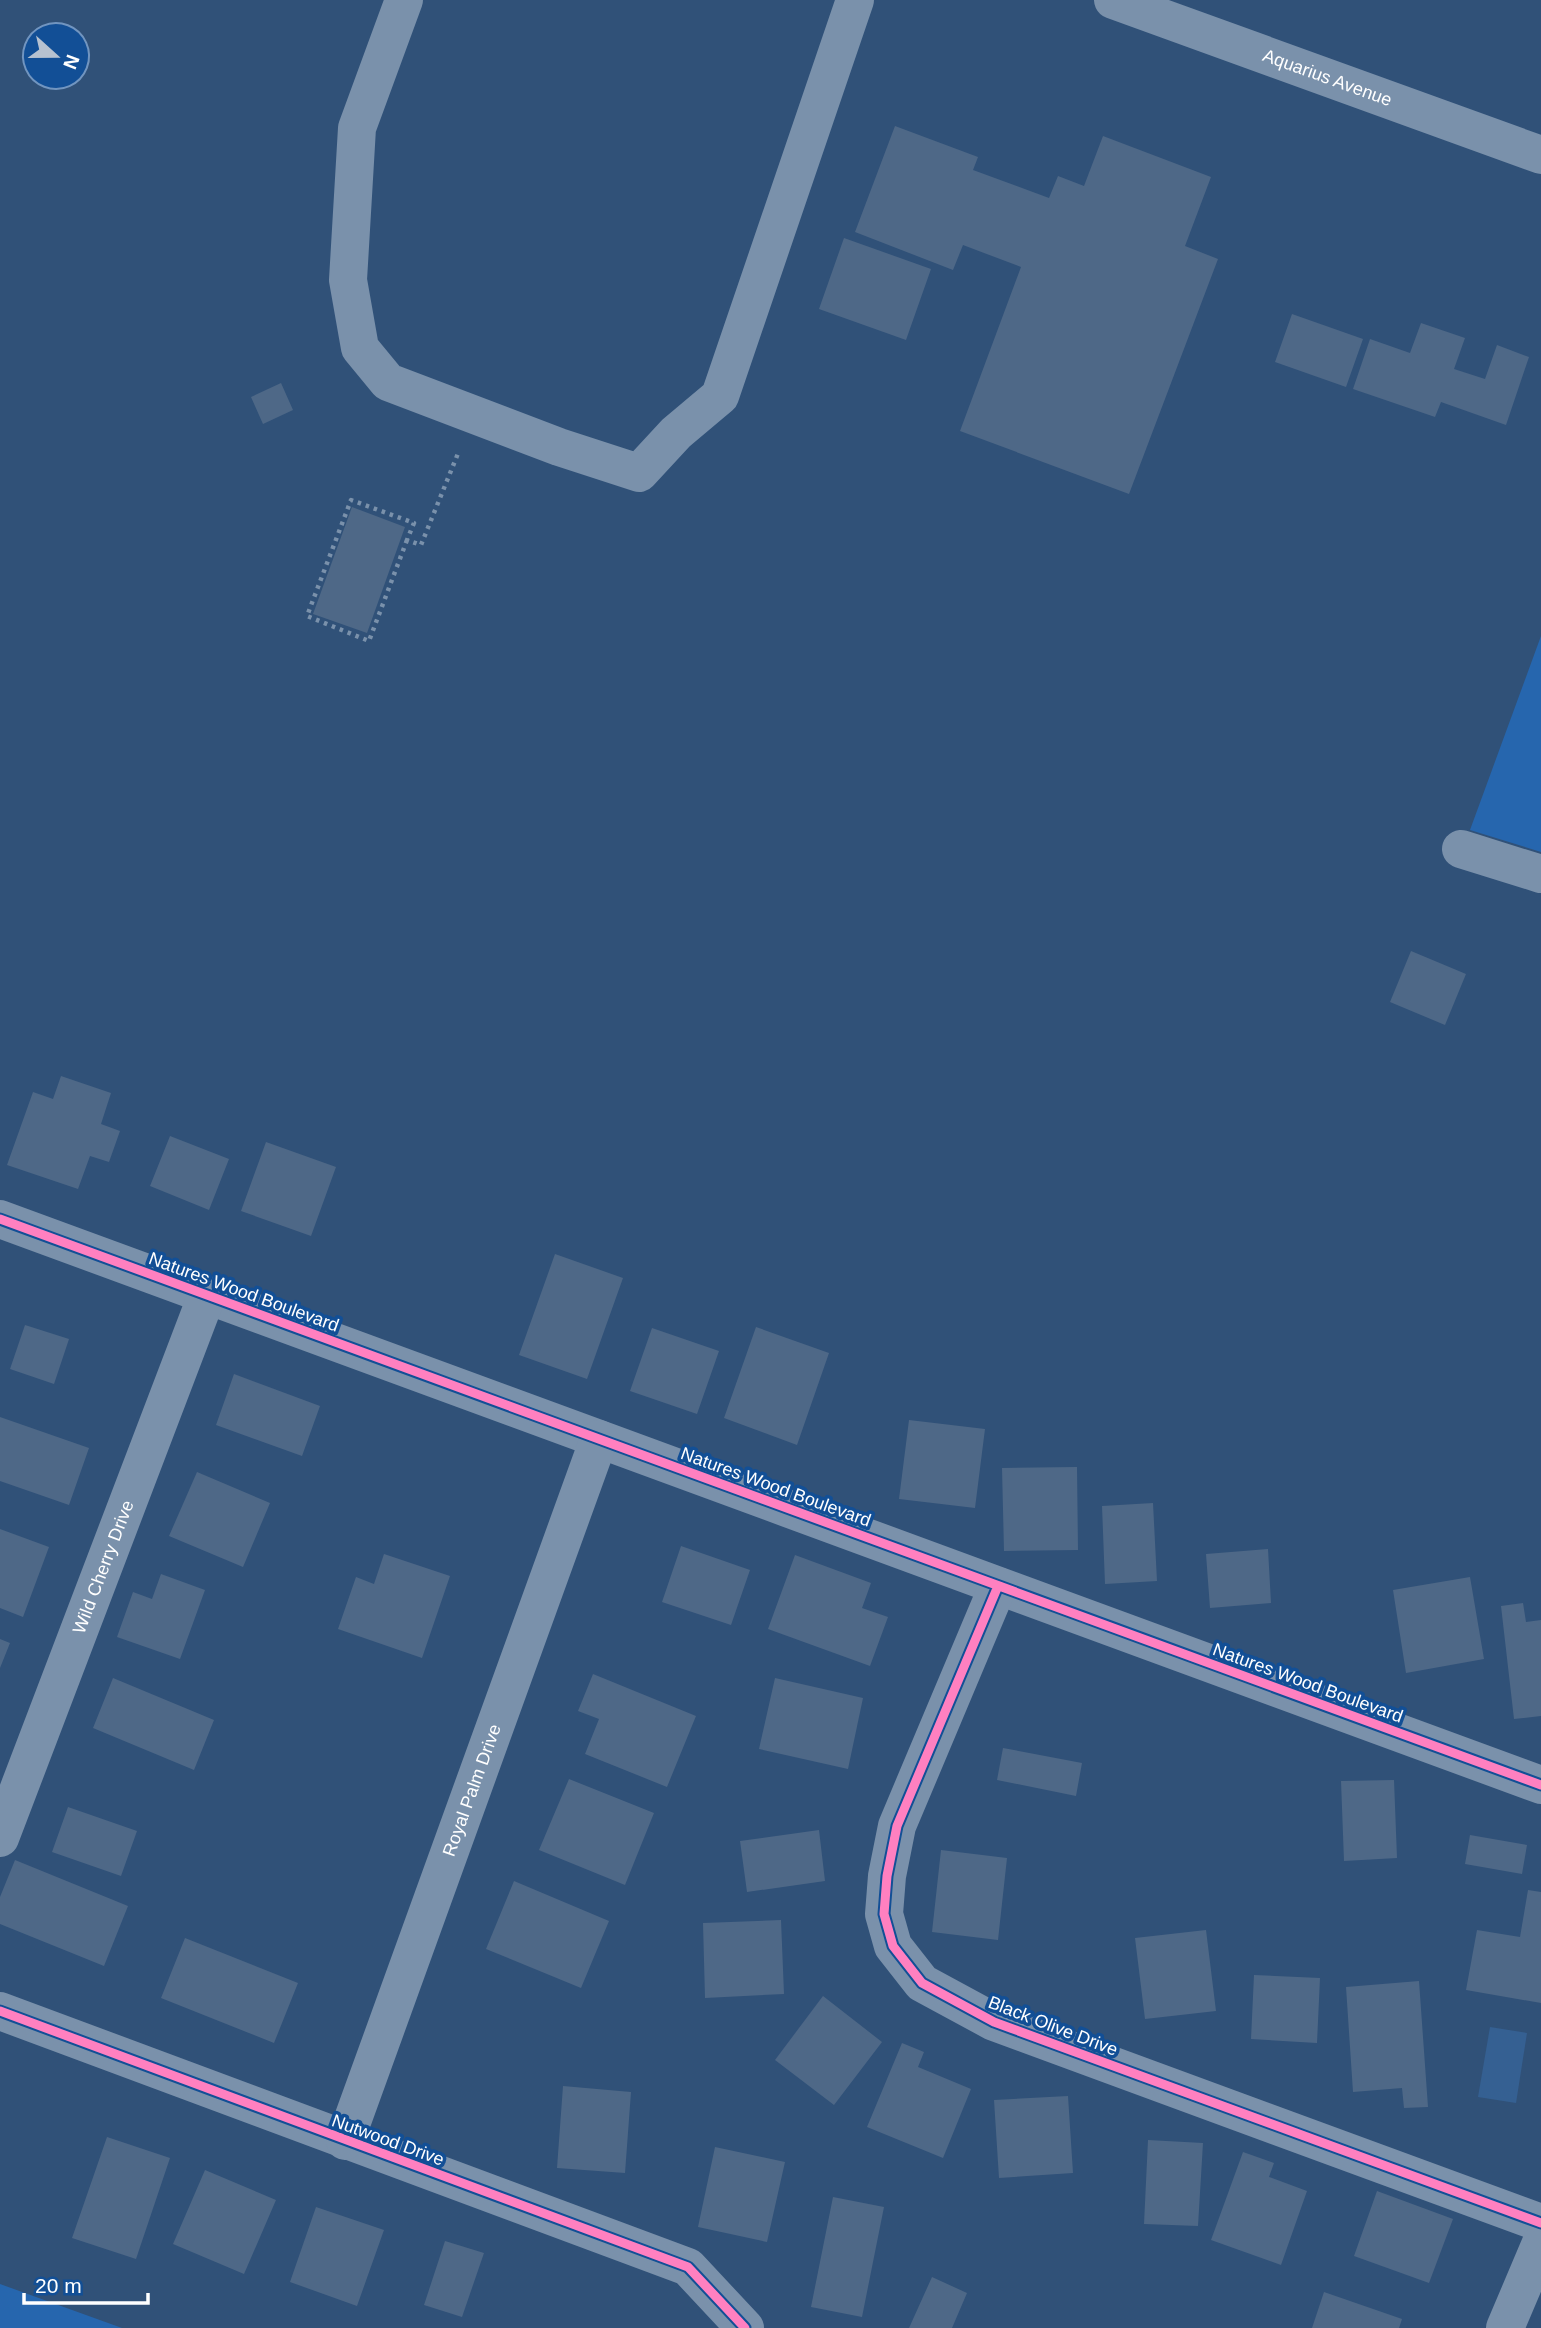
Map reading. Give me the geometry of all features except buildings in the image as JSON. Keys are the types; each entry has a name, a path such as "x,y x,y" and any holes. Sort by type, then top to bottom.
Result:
{"street":[{"path":"404,0 357,128 348,280 360,348 388,382 559,447 639,473 676,433 720,396 855,0"},
{"name":"Aquarius Avenue","path":"1113,0 1541,155"},
{"path":"1461,849 1541,874"},
{"name":"Natures Wood Boulevard","path":"0,1219 1541,1786"},
{"name":"Wild Cherry Drive","path":"0,1838 207,1295"},
{"name":"Royal Palm Drive","path":"345,2141 599,1439"},
{"name":"Black Olive Drive","path":"998,1586 897,1826 887,1876 884,1914 892,1947 922,1983 994,2022 1541,2223"},
{"name":"Nutwood Drive","path":"0,2011 688,2267 745,2328"},
{"path":"1505,2328 1541,2243"}],"path":[{"path":"407,540 421,545 474,415"},
{"path":"351,500 414,523 407,540 369,641 307,615 351,500"}],"shaded area":[{"path":"1541,636 1541,852 1470,830"},
{"path":"1490,2027 1527,2033 1516,2103 1478,2097"},
{"path":"0,2284 122,2328 0,2328"}],"cycle path":[{"path":"0,1219 1541,1785"},
{"path":"998,1586 897,1826 887,1876 884,1914 893,1946 922,1983 994,2022 1541,2223"},
{"path":"0,2011 688,2267 745,2328"}]}
